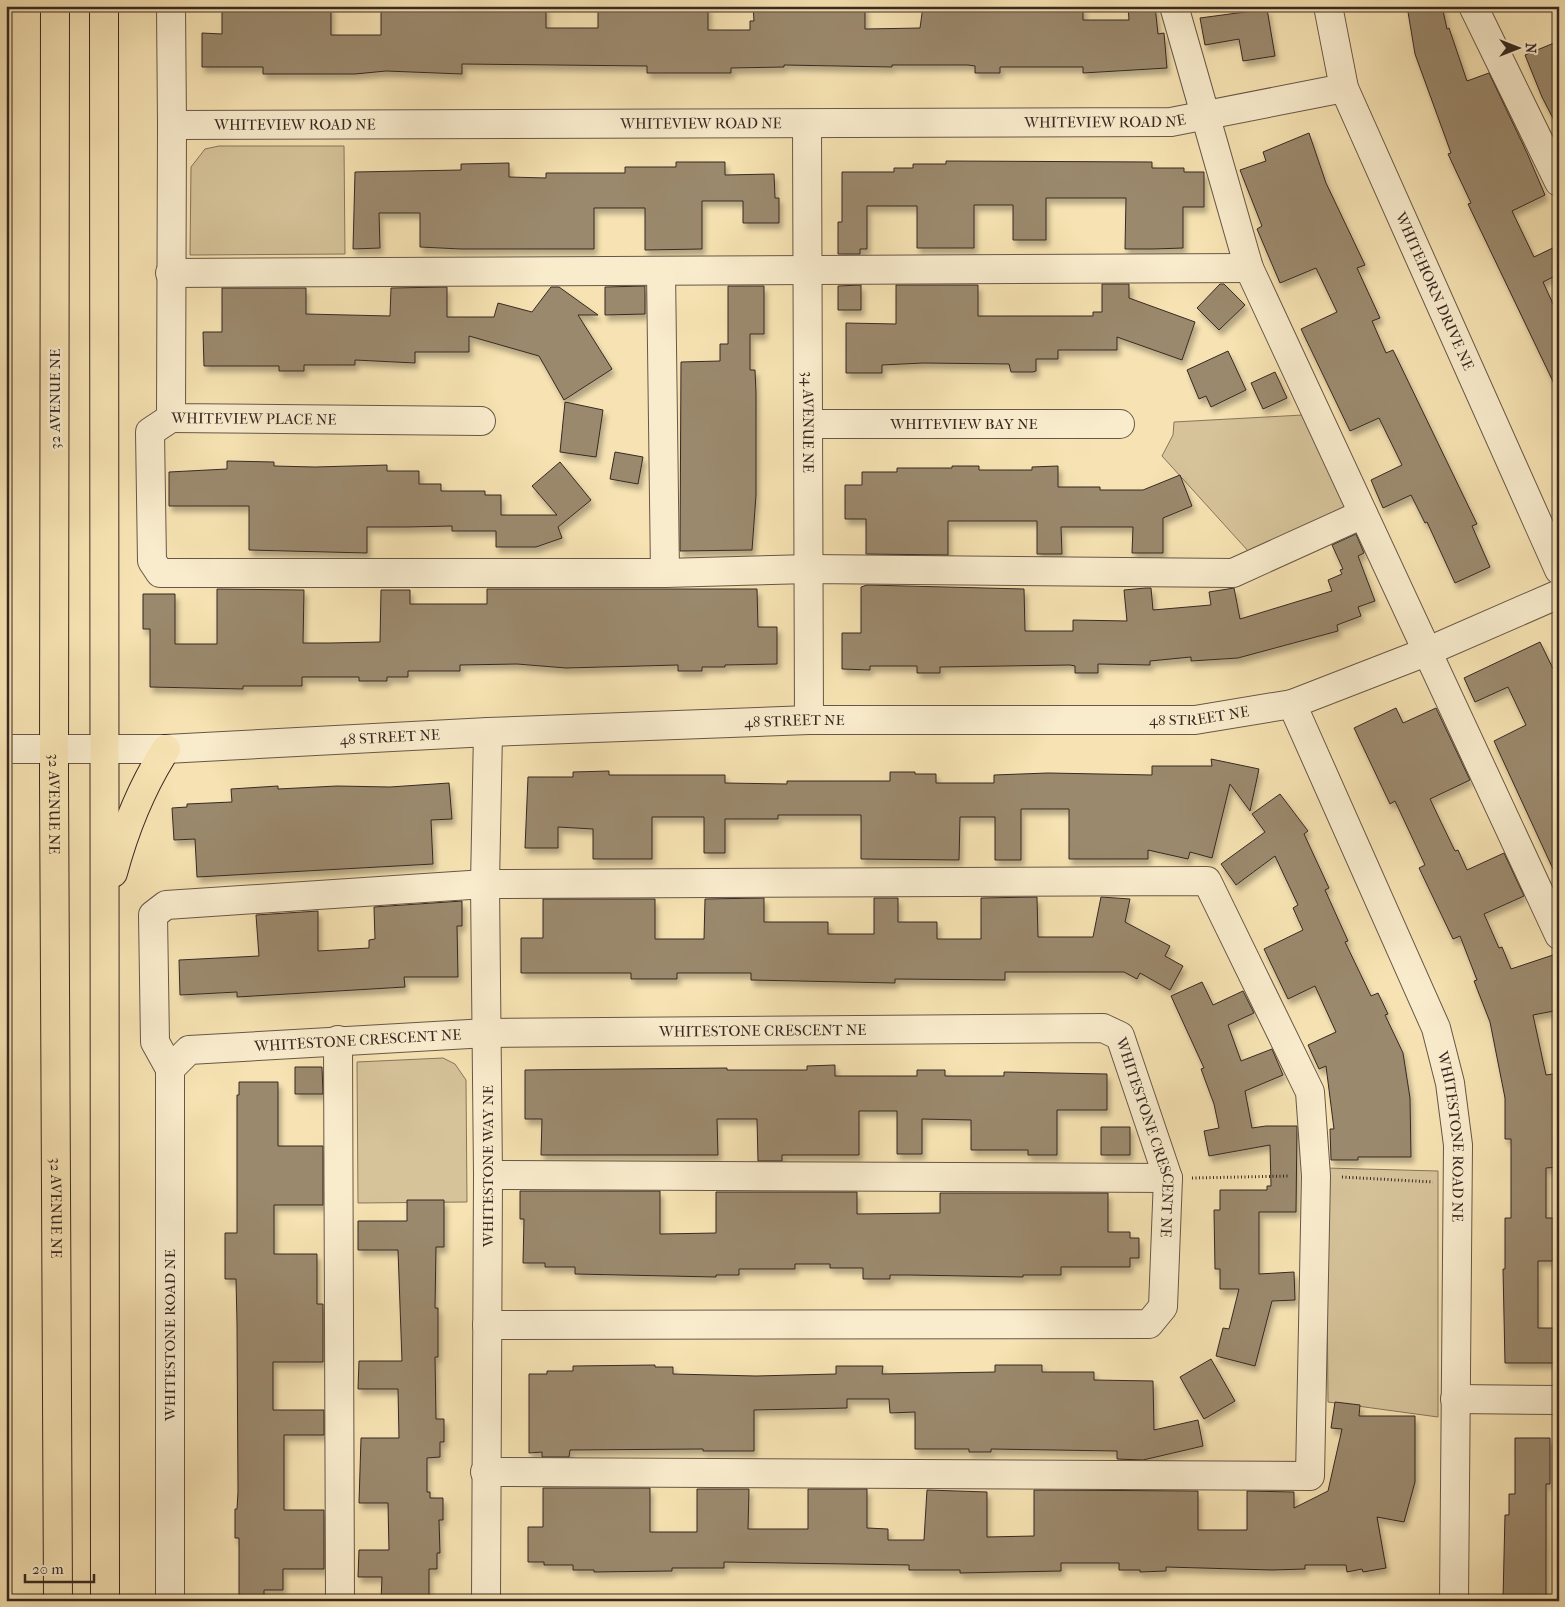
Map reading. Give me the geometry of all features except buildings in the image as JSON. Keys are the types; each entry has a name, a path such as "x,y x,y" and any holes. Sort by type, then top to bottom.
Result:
{"main road":[{"name":"32 AVENUE NE","path":"56,6 54,748 58,1601"},
{"path":"104,6 105,1601"},
{"path":"104,908 123,836 142,789 166,749"}],"street":[{"path":"171,6 172,125"},
{"path":"1174,6 1249,268 1559,936"},
{"name":"WHITEHORN DRIVE NE","path":"1328,6 1344,88 1559,570"},
{"path":"1473,6 1559,182"},
{"name":"WHITEVIEW ROAD NE","path":"172,125 1171,122 1344,88"},
{"name":"34 AVENUE NE","path":"807,124 810,720"},
{"name":"WHITEVIEW PLACE NE","path":"172,125 171,418 480,422"},
{"path":"170,273 1249,268"},
{"path":"661,271 665,573"},
{"path":"171,418 150,432 152,561 160,573 665,573 809,569 1233,573 1363,514"},
{"name":"WHITEVIEW BAY NE","path":"808,424 1120,424"},
{"name":"48 STREET NE","path":"6,749 166,749 488,732 810,720 1195,720 1292,704 1426,652 1559,594"},
{"name":"WHITESTONE ROAD NE","path":"1292,704 1436,1028 1451,1092 1458,1145 1454,1601"},
{"name":"WHITESTONE WAY NE","path":"486,1601 485,1472 488,1325 488,1174 485,884 488,732"},
{"path":"170,1068 155,1042 154,915 166,906 485,884 1207,881 1310,1092 1316,1176 1310,1476 485,1472"},
{"name":"WHITESTONE CRESCENT NE","path":"170,1068 189,1050 487,1033 1103,1028 1120,1036 1168,1178 1164,1307 1149,1324 488,1325"},
{"path":"338,1040 340,1601"},
{"name":"WHITESTONE ROAD NE","path":"170,1068 170,1601"},
{"path":"488,1174 1168,1178"},
{"path":"1455,1399 1559,1400"}],"path":[{"path":"1168,1178 1316,1176 1457,1184"}],"shaded area":[{"path":"219,146 344,146 345,254 190,255 191,167 205,149"},
{"path":"1303,415 1346,510 1249,552 1162,456 1173,435 1174,422"},
{"path":"443,1058 455,1064 466,1080 467,1202 358,1203 357,1062"},
{"path":"1326,1168 1438,1171 1438,1417 1328,1402"}]}
